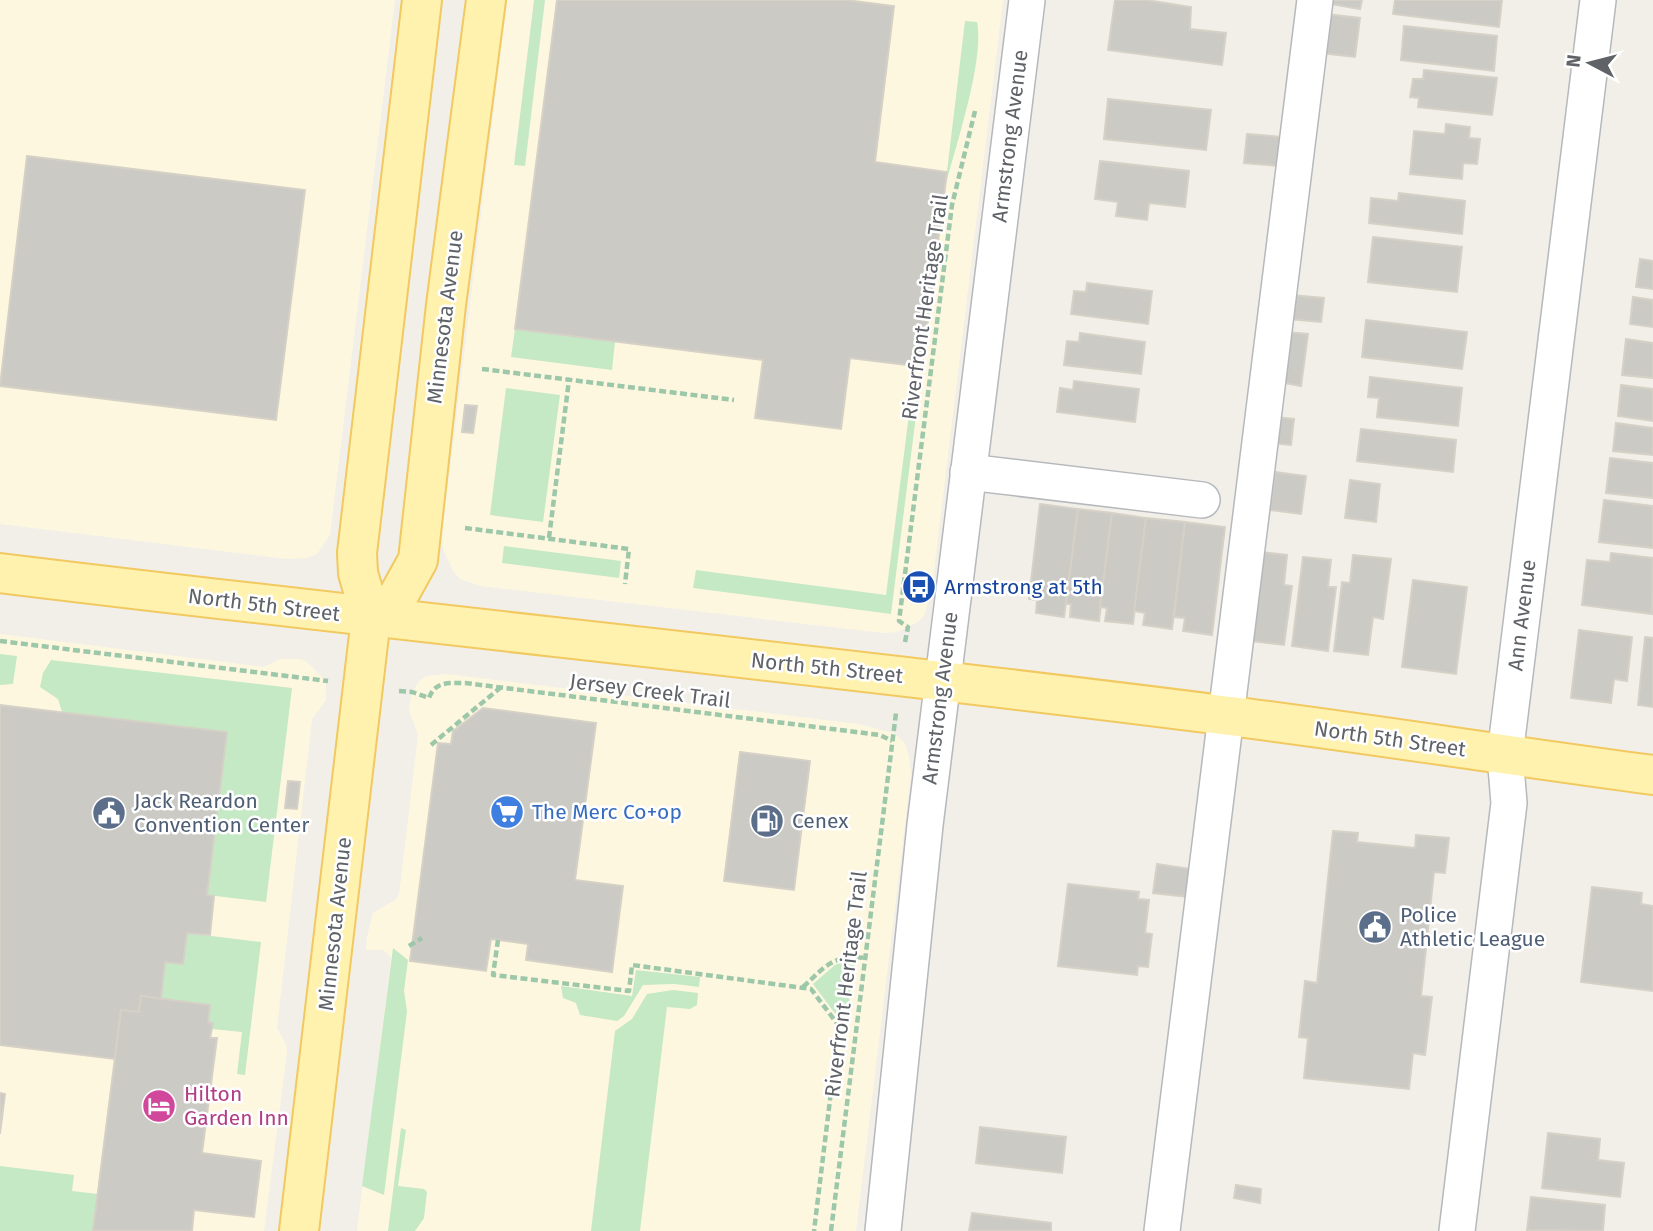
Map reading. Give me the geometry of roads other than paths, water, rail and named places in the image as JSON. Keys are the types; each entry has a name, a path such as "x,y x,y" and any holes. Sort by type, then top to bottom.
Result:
{"main road":[{"name":"Minnesota Avenue","path":"299,1231 371,618 358,573 357,553 422,0"},
{"name":"Minnesota Avenue","path":"371,618 397,598 418,560 446,305 486,0"},
{"name":"North 5th Street","path":"0,573 1225,715 1653,775"}],"street":[{"name":"Armstrong Avenue","path":"883,1231 914,917 1027,0"},
{"path":"1162,1231 1315,0"},
{"name":"Ann Avenue","path":"1457,1231 1509,803 1505,755 1598,0"},
{"path":"968,471 1202,500"}],"place":[{"name":"Armstrong at 5th","path":"919,587"},
{"name":"The Merc Co+op","path":"507,812"},
{"name":"Jack Reardon Convention Center","path":"109,813"},
{"name":"Cenex","path":"767,821"},
{"name":"Police Athletic League","path":"1375,927"},
{"name":"Hilton Garden Inn","path":"159,1106"}]}
